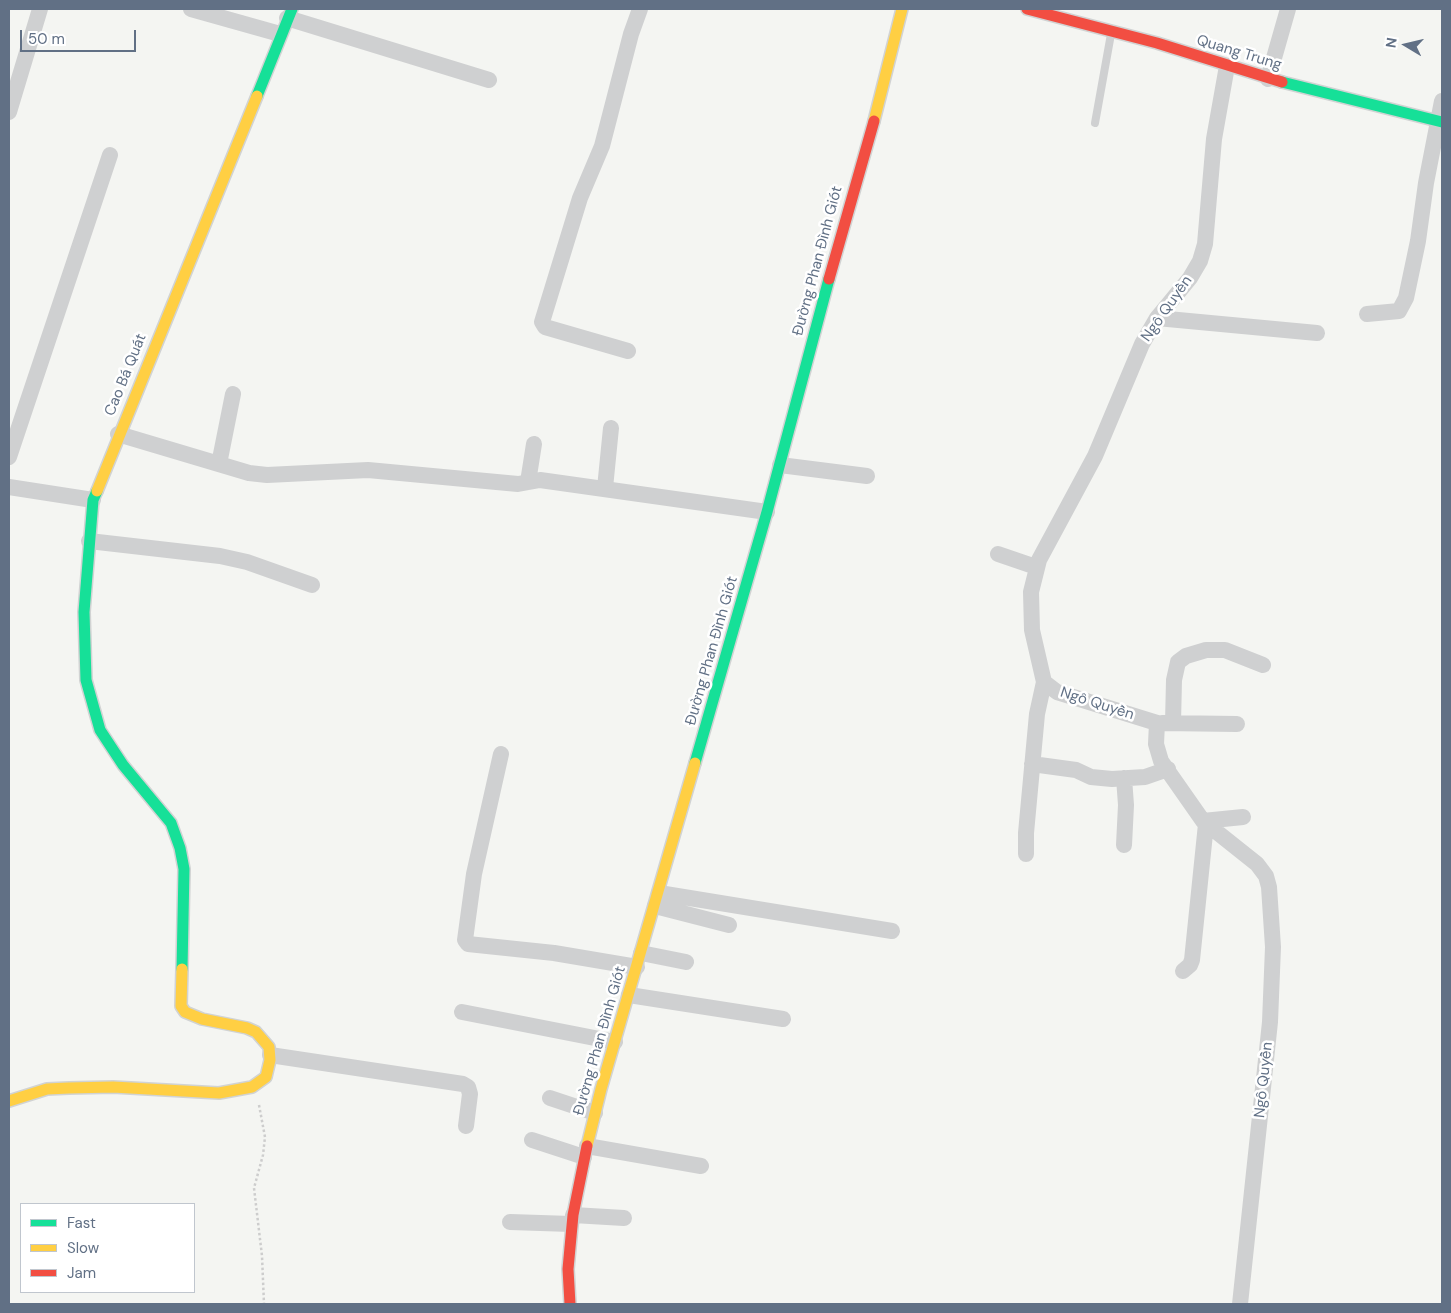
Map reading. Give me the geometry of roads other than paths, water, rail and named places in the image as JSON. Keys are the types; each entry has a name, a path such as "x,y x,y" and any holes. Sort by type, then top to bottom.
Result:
{"main road":[{"name":"Đường Phan Đình Giót","path":"570,1304 568,1269 572,1219 585,1151 767,512 816,324 882,93 902,9"},
{"name":"Quang Trung","path":"1027,9 1111,30 1268,79 1440,122"},
{"name":"Cao Bá Quát","path":"270,1055 269,1047 256,1032 247,1028 202,1018 185,1012 181,1006 184,869 180,848 171,824 123,766 100,730 86,680 84,612 93,500 289,13"},
{"path":"9,1100 47,1089 69,1088 113,1087 219,1093 252,1087 266,1077 270,1055"}],"street":[{"path":"9,112 16,66 40,9"},
{"path":"191,9 280,34"},
{"path":"628,351 545,327 542,322 580,198 602,146 631,34 640,9"},
{"path":"1268,79 1288,9"},
{"path":"289,13 490,80"},
{"name":"Ngô Quyền","path":"1227,66 1214,139 1205,244 1200,261 1190,278 1157,318 1142,344 1095,456 1036,568 1031,592 1032,630 1044,682 1058,692 1165,723 1158,754 1204,822 1258,864 1266,876 1272,912 1273,948 1270,1022 1240,1304"},
{"path":"1367,314 1399,311 1406,298 1417,250 1426,183 1440,122 1442,101"},
{"path":"9,457 110,155"},
{"path":"1157,318 1317,333"},
{"path":"219,464 233,394"},
{"path":"605,488 611,428"},
{"path":"118,434 249,473 267,475 368,470 518,484 540,480 767,512"},
{"path":"528,482 534,444"},
{"path":"780,465 867,476"},
{"path":"9,487 93,500"},
{"path":"90,541 220,556 247,562 312,585"},
{"path":"998,554 1036,568"},
{"path":"1237,724 1165,723 1178,662 1186,656 1206,650 1224,650 1263,665"},
{"path":"1026,854 1037,714 1044,682"},
{"path":"501,754 474,874 465,940 468,944 554,953 686,962"},
{"path":"1032,764 1076,770 1091,777 1145,777 1168,769"},
{"path":"1124,778 1126,805 1124,845"},
{"path":"1183,971 1190,965 1192,960 1204,822 1244,817"},
{"path":"657,900 729,925"},
{"path":"657,900 761,912 892,932"},
{"path":"629,995 783,1019"},
{"path":"462,1012 615,1042"},
{"path":"270,1055 463,1084 468,1087 470,1094 466,1126"},
{"path":"550,1098 595,1113"},
{"path":"532,1140 585,1151 701,1166"},
{"path":"510,1222 624,1218"}],"lane":[{"path":"1095,123 1111,30"}]}
